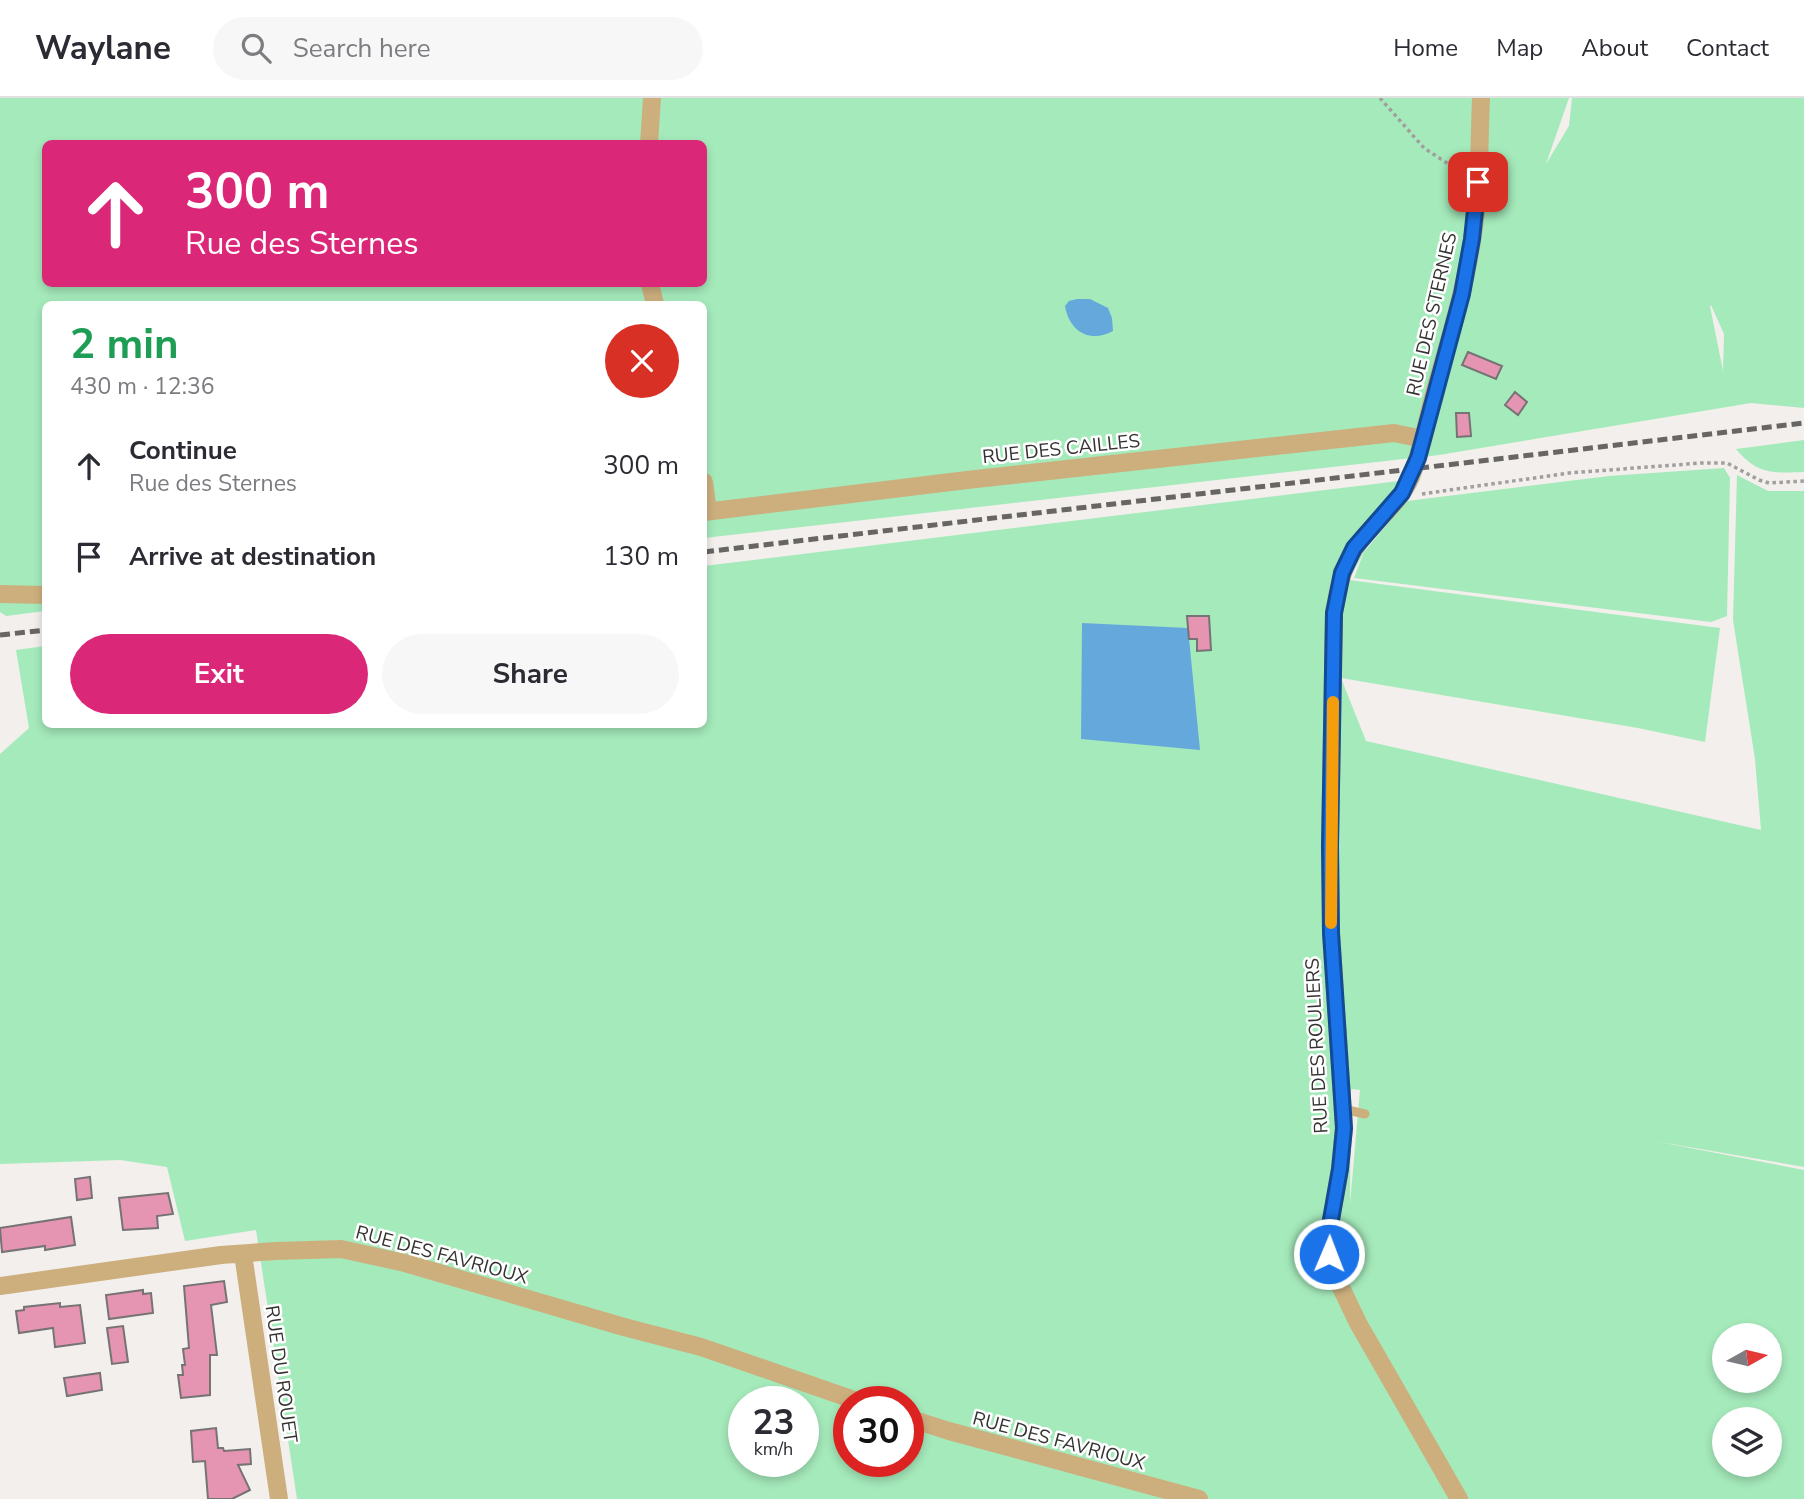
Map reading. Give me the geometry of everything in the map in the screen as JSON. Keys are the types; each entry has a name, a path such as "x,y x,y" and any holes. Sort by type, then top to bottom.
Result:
{"street":[{"path":"649,140 652,98"},
{"name":"RUE DES STERNES","path":"1402,493 1414,469 1462,294 1472,239 1478,182 1481,98"},
{"name":"RUE DES CAILLES","path":"707,512 1394,433 1423,439"},
{"name":"RUE DES ROULIERS","path":"1402,493 1354,548 1342,573 1334,613 1331,933 1343,1109 1340,1169 1329,1231 1329,1254 1336,1277 1358,1323 1459,1499"},
{"path":"0,594 42,595"},
{"name":"RUE DES FAVRIOUX","path":"0,1286 96,1271 243,1254 341,1249 405,1263 701,1347 833,1393"},
{"name":"RUE DU ROUET","path":"243,1254 279,1499"},
{"name":"RUE DES FAVRIOUX","path":"924,1423 1199,1499"}],"lane":[{"path":"1343,1109 1365,1114"}],"path":[{"path":"1380,98 1424,148 1456,169 1462,185"},
{"path":"1402,493 1419,494 1569,473 1701,463 1727,463 1769,483 1804,481"}],"green space":[{"path":"0,98 1569,98 1546,164 1569,126 1572,98 1804,98 1804,408 1751,403 1439,455 707,538 707,301 42,301 42,611 6,616 0,612","holes":["1711,305 1724,334 1723,371"]},
{"path":"1804,440 1804,472 1767,471 1752,464 1736,449"},
{"path":"1724,468 1730,478 1727,616 1711,622 1354,578 1364,552 1407,501 1609,476"},
{"path":"1737,475 1768,491 1804,491 1804,1167 1654,1141 1804,1170 1804,1499 297,1499 256,1230 185,1241 167,1167 120,1160 0,1164 0,754 29,728 16,650 42,646 42,728 707,728 707,566 1399,481 1349,580 1720,628 1705,742 1638,728 1341,678 1366,741 1761,830 1755,759 1733,620","holes":["1351,1089 1360,1090 1350,1204"]}],"water":[{"path":"1090,299 1108,308 1113,331 1096,336 1082,333 1076,328 1067,315 1065,306 1069,301"},
{"path":"1082,623 1188,628 1200,750 1081,739"}],"building":[{"path":"1468,352 1502,366 1496,379 1462,365"},
{"path":"1515,392 1527,402 1518,415 1505,405"},
{"path":"1456,413 1469,413 1471,436 1457,437"},
{"path":"1187,616 1209,616 1211,650 1197,651 1197,639 1189,639"},
{"path":"90,1177 92,1198 77,1200 75,1179"},
{"path":"168,1193 173,1214 157,1216 158,1228 123,1230 119,1198"},
{"path":"71,1217 75,1245 45,1250 45,1246 2,1252 0,1228"},
{"path":"224,1281 227,1302 211,1305 217,1355 210,1355 210,1395 181,1398 178,1375 183,1375 182,1365 185,1365 183,1349 189,1348 184,1286"},
{"path":"143,1290 143,1294 151,1293 153,1313 109,1319 106,1295"},
{"path":"60,1303 60,1307 80,1305 85,1343 55,1347 53,1328 19,1333 16,1311 24,1310 24,1307"},
{"path":"123,1326 128,1362 112,1364 107,1328"},
{"path":"100,1373 102,1390 67,1396 64,1378"},
{"path":"216,1428 218,1448 223,1448 224,1451 250,1449 251,1464 238,1465 250,1490 232,1499 208,1499 205,1461 193,1462 191,1431"}],"railway":[{"path":"707,552 1804,423"},
{"path":"0,635 42,630"}],"slow traffic":[{"path":"1331,923 1333,702"}],"route":[{"path":"1329,1254 1332,1204 1340,1169 1344,1128 1331,933 1334,613 1342,573 1354,548 1402,493 1418,458 1462,294 1472,239 1478,182"}]}
